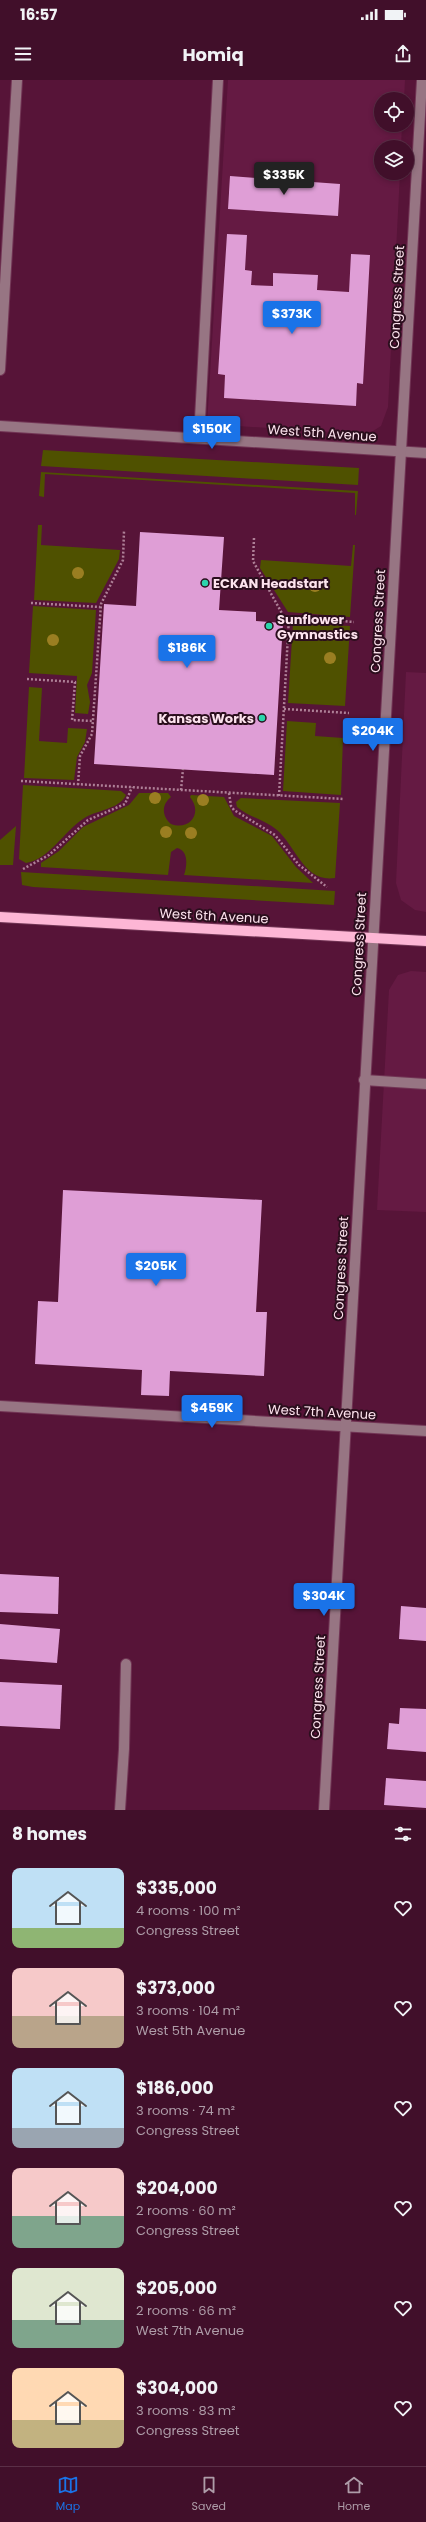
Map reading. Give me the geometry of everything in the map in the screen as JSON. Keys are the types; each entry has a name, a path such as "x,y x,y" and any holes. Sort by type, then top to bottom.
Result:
{"main road":[{"name":"West 6th Avenue","path":"0,918 426,941"}],"street":[{"path":"0,370 17,80"},
{"path":"199,438 218,80"},
{"name":"Congress Street","path":"324,1810 364,1080 422,80"},
{"name":"West 5th Avenue","path":"0,426 426,453"},
{"path":"364,1080 426,1084"},
{"name":"West 7th Avenue","path":"0,1406 426,1431"},
{"path":"120,1810 124,1749 126,1664"}],"path":[{"path":"78,785 79,760 92,734 100,607 123,560 124,531"},
{"path":"254,538 253,561 284,617 354,622"},
{"path":"31,603 100,607"},
{"path":"279,796 289,617"},
{"path":"27,679 74,682 72,720 93,721"},
{"path":"284,709 349,713"},
{"path":"181,790 182,769"},
{"path":"21,781 344,799"},
{"path":"23,869 49,855 88,820 125,804 132,787"},
{"path":"229,793 231,806 234,810 246,819 269,830 281,840 299,865 327,887"}],"shaded area":[{"path":"228,80 405,80 404,92 374,92 374,132 402,132 401,140 374,140 374,180 400,180 388,407 381,426 373,431 361,434 207,424"},
{"path":"43,450 359,468 358,485 41,466"},
{"path":"41,472 358,491 356,515 355,493 45,474 44,497 39,496"},
{"path":"38,525 42,525 41,545 120,550 119,559 96,603 34,600"},
{"path":"353,545 355,545 350,617 288,612 260,568 261,560 351,566"},
{"path":"33,606 96,610 92,673 87,685 90,702 88,714 75,713 77,676 29,673"},
{"path":"293,623 350,626 345,706 288,703"},
{"path":"406,672 426,673 426,912 415,910 401,900 396,883"},
{"path":"29,687 42,688 39,741 67,743 68,728 87,729 85,742 77,757 74,780 24,778"},
{"path":"287,721 316,723 315,736 343,738 341,795 283,791"},
{"path":"23,785 121,791 126,795 118,804 83,819 50,850 35,860 26,863 19,859"},
{"path":"139,793 168,793 171,797 164,807 164,814 171,824 178,826 189,823 195,814 194,803 190,797 191,795 224,797 234,816 272,836 296,867 313,883 184,875 186,867 185,855 184,852 177,848 171,852 168,875 41,867 41,863 59,851 83,827 129,805"},
{"path":"241,798 340,803 335,878 324,878 316,875 308,869 277,830 237,807 236,802"},
{"path":"16,826 13,865 0,865 0,840"},
{"path":"21,872 335,891 334,905 33,887 22,885"},
{"path":"411,971 426,972 426,1212 377,1210 389,990 398,975"}],"building":[{"path":"230,176 340,184 338,216 228,209"},
{"path":"227,234 247,235 245,270 252,271 251,285 273,286 273,273 318,275 317,290 349,292 351,254 370,255 363,384 357,383 356,406 224,398 225,375 218,374"},
{"path":"140,532 224,537 219,610 256,612 256,621 283,623 274,775 94,764 104,604 136,606"},
{"path":"63,1190 262,1200 256,1312 267,1312 264,1376 170,1371 169,1396 141,1395 142,1370 35,1364 38,1301 58,1302"},
{"path":"0,1574 59,1577 58,1614 0,1612"},
{"path":"401,1606 426,1608 426,1641 399,1639"},
{"path":"0,1624 60,1629 57,1663 0,1659"},
{"path":"0,1682 62,1685 60,1729 0,1726"},
{"path":"400,1708 426,1709 426,1752 387,1749 389,1723 399,1724"},
{"path":"386,1778 426,1781 426,1808 384,1805"}],"place":[{"name":"ECKAN Headstart","path":"205,583"},
{"name":"Sunflower Gymnastics","path":"269,626"},
{"name":"Kansas Works","path":"262,718"}]}
